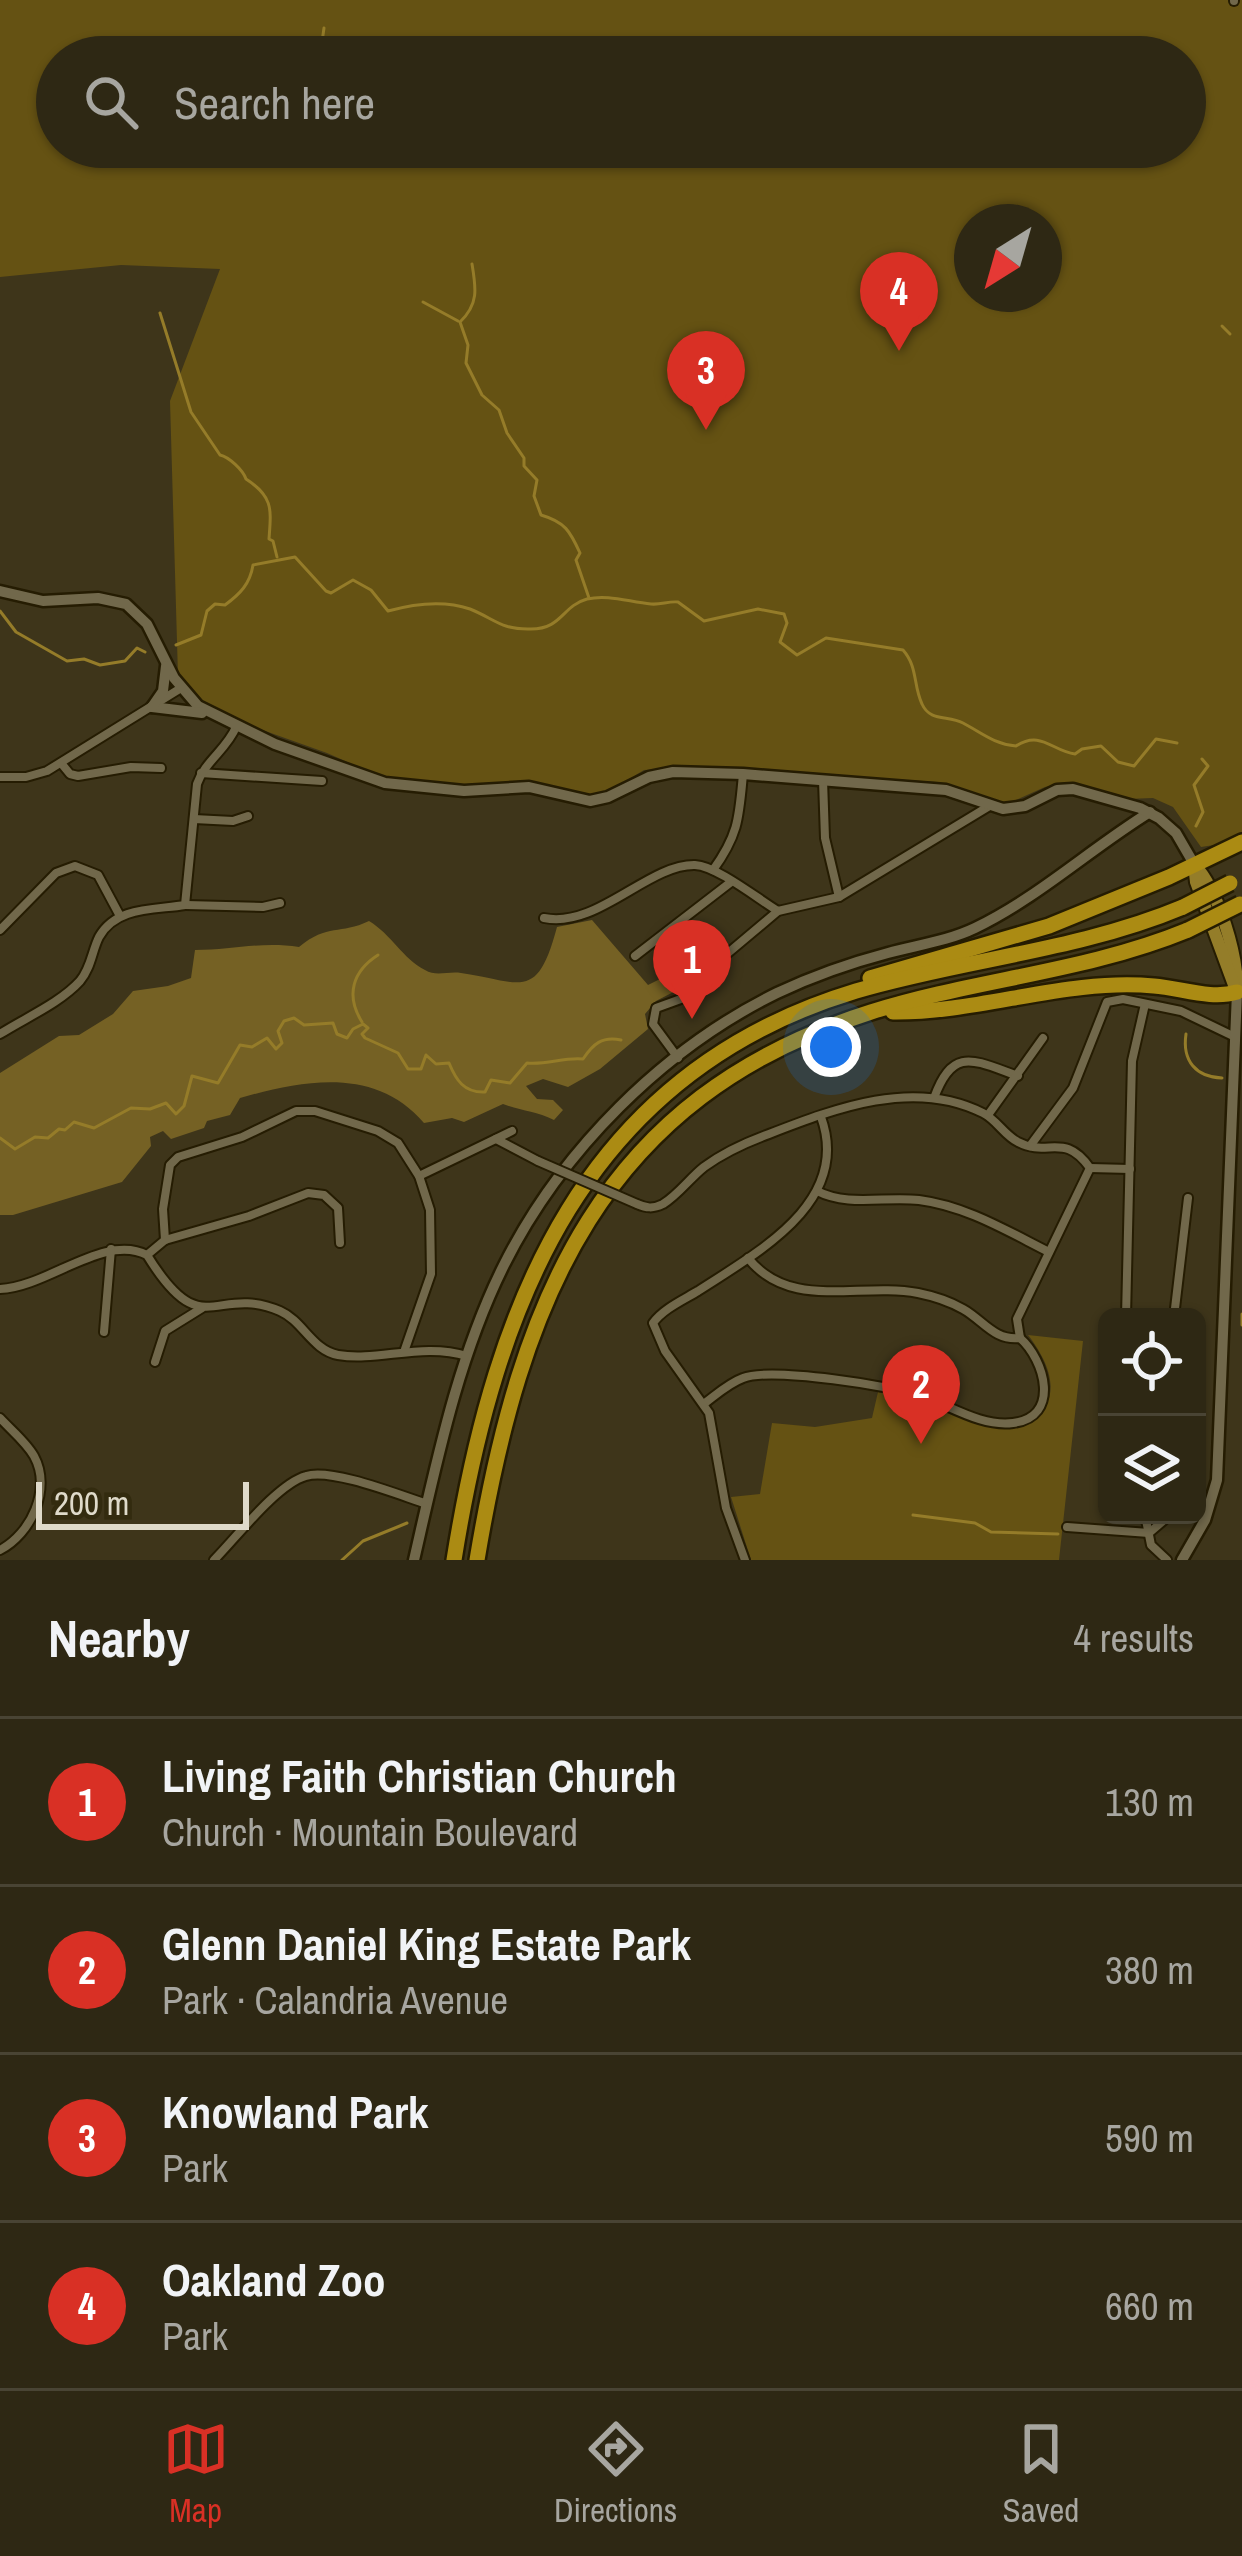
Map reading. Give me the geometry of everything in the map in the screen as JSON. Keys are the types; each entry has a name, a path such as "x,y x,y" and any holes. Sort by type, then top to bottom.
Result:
{"highway":[{"path":"454,1560 479,1429 503,1346 532,1272 563,1214 604,1159 653,1107 704,1066 791,1015 883,973 1031,933 1242,842"},
{"path":"791,1015 882,984 1102,936 1184,908 1236,879"},
{"path":"477,1560 492,1471 525,1353 553,1282 599,1202 667,1125 718,1084 788,1043 872,1012 1107,958 1189,931 1241,904"},
{"path":"872,1012 907,1012 1069,987 1157,986 1224,996 1240,992"}],"main road":[{"path":"1194,864 1205,876 1240,967 1240,992"},
{"path":"1194,864 1196,882 1240,992"}],"street":[{"path":"0,591 43,601 98,598 119,602 147,624 181,688 212,716"},
{"path":"152,707 165,686 166,663"},
{"path":"0,777 36,774 61,764 181,688"},
{"path":"152,707 212,716 356,774 415,788 530,787 590,801 673,772 743,774 946,790 1015,809 1065,788 1150,812 1176,833 1194,864"},
{"path":"185,905 194,796 201,772 236,728"},
{"path":"61,764 77,776 130,766 160,768"},
{"path":"201,772 322,782"},
{"path":"713,870 737,830 743,774"},
{"path":"823,780 825,838 839,897"},
{"path":"677,1058 653,1024 654,1011 689,996 703,974 778,911 839,897 991,805"},
{"path":"414,1560 468,1356 503,1266 603,1125 677,1058 731,1019 795,985 856,962 983,924 1038,892 1150,812"},
{"path":"194,819 233,821 248,816"},
{"path":"544,918 557,921 590,912 694,865 713,870 778,911"},
{"path":"0,929 56,873 75,866 98,875 120,916"},
{"path":"635,956 731,882"},
{"path":"0,1034 77,983 89,968 99,937 120,916 185,905 263,908 280,903"},
{"path":"1182,1560 1205,1520 1217,1480 1240,992"},
{"path":"1030,1146 1073,1088 1108,1002 1123,999 1196,1016 1236,1037"},
{"path":"1126,1308 1132,1061 1145,1004"},
{"path":"988,1115 1042,1038"},
{"path":"934,1098 944,1070 958,1062 986,1064 1018,1076"},
{"path":"495,1139 648,1208 662,1204 707,1165 739,1147 862,1102 934,1098 988,1115 1010,1138 1030,1146 1068,1146 1090,1168"},
{"path":"165,1240 164,1209 173,1160 242,1137 296,1111 315,1111 378,1131 398,1143 419,1175 433,1238 431,1274 405,1349"},
{"path":"745,1560 727,1508 717,1442 705,1403 652,1328 655,1318 789,1226 817,1191 830,1149 821,1117"},
{"path":"419,1175 512,1131"},
{"path":"1090,1168 1130,1169"},
{"path":"705,1403 746,1376 769,1374 903,1389 977,1418 1017,1423 1031,1417 1045,1389 1038,1358 1020,1338 1017,1319 1090,1168"},
{"path":"817,1191 841,1200 895,1198 946,1205 1049,1252"},
{"path":"147,1255 165,1240 308,1193 324,1195 338,1208 340,1243"},
{"path":"1175,1308 1188,1198"},
{"path":"0,1289 32,1284 111,1250 137,1250 147,1255 167,1287 202,1308"},
{"path":"104,1332 111,1250"},
{"path":"748,1258 760,1274 790,1290 927,1295 963,1309 1001,1337 1020,1338"},
{"path":"155,1362 165,1331 202,1308 266,1306 285,1312 317,1344 342,1356 405,1349 468,1356"},
{"path":"0,1418 35,1457 39,1476 34,1513 25,1531 0,1550"},
{"path":"214,1560 283,1490 306,1476 331,1476 427,1504"},
{"path":"1146,1524 1151,1545 1167,1560"},
{"path":"1067,1527 1149,1533 1162,1524"}],"shaded area":[{"path":"0,0 1242,0 1242,835 1201,847 1173,807 1153,798 1127,799 1069,782 1007,804 938,782 703,767 644,770 595,795 526,781 413,784 386,779 240,722 204,702 178,676 170,401 220,269 121,265 0,277"},
{"path":"592,920 648,985 670,974 691,983 656,1001 645,1014 648,1029 600,1069 568,1087 543,1079 526,1086 537,1099 553,1100 563,1110 554,1120 503,1104 464,1122 452,1118 424,1123 405,1105 361,1085 289,1086 240,1098 230,1115 207,1121 204,1128 171,1139 163,1131 150,1137 151,1146 122,1182 0,1215 0,1073 59,1036 79,1035 113,1014 133,991 191,978 195,950 299,947 326,932 369,921 429,972 513,982 534,977 542,967 557,927"},
{"path":"1028,1335 1083,1341 1059,1560 751,1560 731,1497 760,1494 772,1423 815,1427 872,1418 878,1392 916,1398 985,1425 1020,1427 1034,1420 1046,1405 1051,1387 1043,1359"}],"waterway":[{"path":"323,36 324,28"},
{"path":"472,264 475,295 460,322 468,345 466,363 482,395 499,410 524,466 537,480 534,496 541,515 561,524 573,539 589,598"},
{"path":"423,302 458,321"},
{"path":"160,313 191,412 220,455 235,464 266,498 269,539 277,557"},
{"path":"1222,326 1230,334"},
{"path":"176,645 201,635 207,611 240,593 253,565 295,557 331,593 353,580 371,590 388,611 450,605 521,629 549,625 579,602 595,598 678,602 704,621 758,609 784,614 787,623 780,642 797,655 826,638 903,650 925,710 1001,743 1016,746 1040,741 1075,754 1101,746 1118,762 1134,766 1156,739 1177,743"},
{"path":"0,611 16,632 67,661 84,659 100,665 125,661 137,648 145,652"},
{"path":"1196,826 1203,812 1194,785 1208,766 1202,759"},
{"path":"362,1022 354,1002 354,984 378,955"},
{"path":"0,1138 15,1149 35,1137 48,1138 74,1122 94,1128 131,1108 150,1109 166,1103 176,1114 184,1106 192,1076 218,1083 240,1045 252,1047 267,1038 276,1049 282,1043 278,1031 284,1021 294,1018 304,1025 333,1023 337,1034 347,1038 363,1024 368,1028 362,1034 365,1038 398,1053 408,1069 421,1069 426,1055 436,1064 449,1063 462,1084 478,1092 485,1092 491,1080 510,1083 527,1063 583,1059 599,1042 621,1040"},
{"path":"1186,1034 1186,1052 1193,1066 1222,1078"},
{"path":"1242,1314 1242,1325"},
{"path":"913,1515 975,1523 991,1532 1058,1534"},
{"path":"342,1560 363,1541 407,1523"}],"place":[{"name":"Oakland Zoo","path":"899,351"},
{"name":"Knowland Park","path":"706,430"},
{"name":"Living Faith Christian Church","path":"692,1019"},
{"name":"Glenn Daniel King Estate Park","path":"921,1444"}]}
